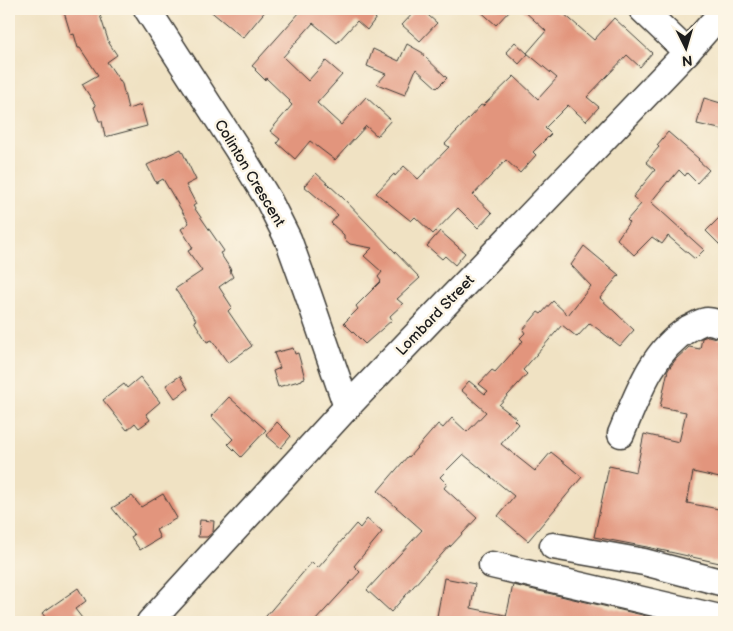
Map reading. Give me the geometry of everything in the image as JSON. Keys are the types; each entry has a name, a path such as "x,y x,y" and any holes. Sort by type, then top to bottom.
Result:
{"street":[{"name":"Colinton Crescent","path":"147,9 269,201 284,231 308,294 347,407"},
{"path":"642,9 687,52"},
{"name":"Lombard Street","path":"150,622 347,407 687,52 724,10"},
{"path":"620,434 647,375 670,343 686,330 707,320 724,326"},
{"path":"553,546 644,562 724,583"},
{"path":"492,565 724,619"}],"building":[{"path":"63,9 98,9 109,43 117,55 107,62 122,84 128,109 141,105 147,126 105,137 102,121 99,121 94,107 96,106 82,84 98,75 80,48 78,48 74,34 71,35"},
{"path":"208,9 267,9 243,38"},
{"path":"296,9 368,9 376,18 367,30 357,21 337,43 313,23 283,57 308,81 326,61 342,75 317,103 341,125 366,97 391,120 377,136 366,126 335,160 310,141 295,159 277,143 280,139 270,131 292,105 252,66 300,12"},
{"path":"417,9 421,9 437,23 420,41 402,25"},
{"path":"478,9 511,9 496,25"},
{"path":"522,9 554,9 561,15 563,13 594,40 614,18 652,53 640,67 627,55 587,97 599,107 586,121 568,105 545,128 551,134 533,152 536,155 520,173 506,160 473,195 492,213 478,228 458,208 433,234 415,217 411,221 376,193 404,166 418,179 449,147 445,144 481,105 483,106 514,76 538,99 557,78 527,53 546,31"},
{"path":"515,42 528,54 519,64 506,52"},
{"path":"407,44 423,53 447,78 437,88 416,69 405,95 377,84 386,74 367,66 373,49 399,61"},
{"path":"704,98 724,104 724,130 697,124"},
{"path":"668,132 709,170 697,183 687,173 685,176 679,170 651,202 704,250 695,259 668,236 662,244 652,237 634,255 617,239 629,222 627,220 641,204 633,197 655,170 646,162 659,147 657,145"},
{"path":"181,149 196,180 186,185 196,204 193,206 224,251 220,253 231,270 233,277 219,287 232,307 228,311 252,346 228,363 212,340 207,342 194,321 196,320 175,289 202,271 188,251 193,248 181,229 189,223 163,179 156,183 147,165"},
{"path":"316,173 342,197 420,278 397,299 403,304 390,316 392,320 365,344 344,323 358,309 356,306 381,281 378,277 382,272 364,256 372,248 350,244 344,239 344,235 331,223 338,215 304,186"},
{"path":"724,213 724,249 706,231"},
{"path":"440,231 465,253 455,265 445,256 442,259 427,246"},
{"path":"584,246 619,275 600,298 634,330 620,346 590,323 577,337 562,325 523,370 527,374 499,405 516,418 514,420 518,424 501,444 535,471 551,452 582,477 528,541 498,516 514,496 463,454 440,477 447,484 444,488 477,518 450,547 450,545 391,612 367,590 422,530 378,491 438,424 443,428 452,418 467,432 486,412 461,390 469,381 485,394 488,391 479,384 492,370 495,372 523,341 520,338 525,333 523,330 538,312 541,314 553,301 568,315 591,286 571,265"},
{"path":"708,336 724,340 724,479 693,472 687,503 724,510 724,564 594,537 609,466 636,472 644,434 679,442 686,412 660,407 668,370 676,359 689,347 700,349 702,338"},
{"path":"293,348 295,354 298,353 305,378 278,387 273,371 280,368 274,353"},
{"path":"180,376 188,389 175,398 166,385"},
{"path":"140,377 160,402 146,414 150,420 139,428 135,423 127,430 103,400 124,384 127,388"},
{"path":"229,397 266,430 241,457 228,444 233,439 211,416"},
{"path":"277,422 291,436 281,448 266,435"},
{"path":"163,494 177,518 156,530 160,538 140,550 131,537 134,535 112,508 132,496 141,507"},
{"path":"367,519 382,532 354,566 360,572 314,622 261,622 312,562 318,568 356,524 360,528"},
{"path":"200,520 214,521 213,532 207,537 198,537"},
{"path":"444,578 475,584 471,608 505,615 505,622 436,622"},
{"path":"513,585 651,617 650,622 505,622"},
{"path":"78,588 86,601 75,609 85,622 49,622 42,613"}]}
